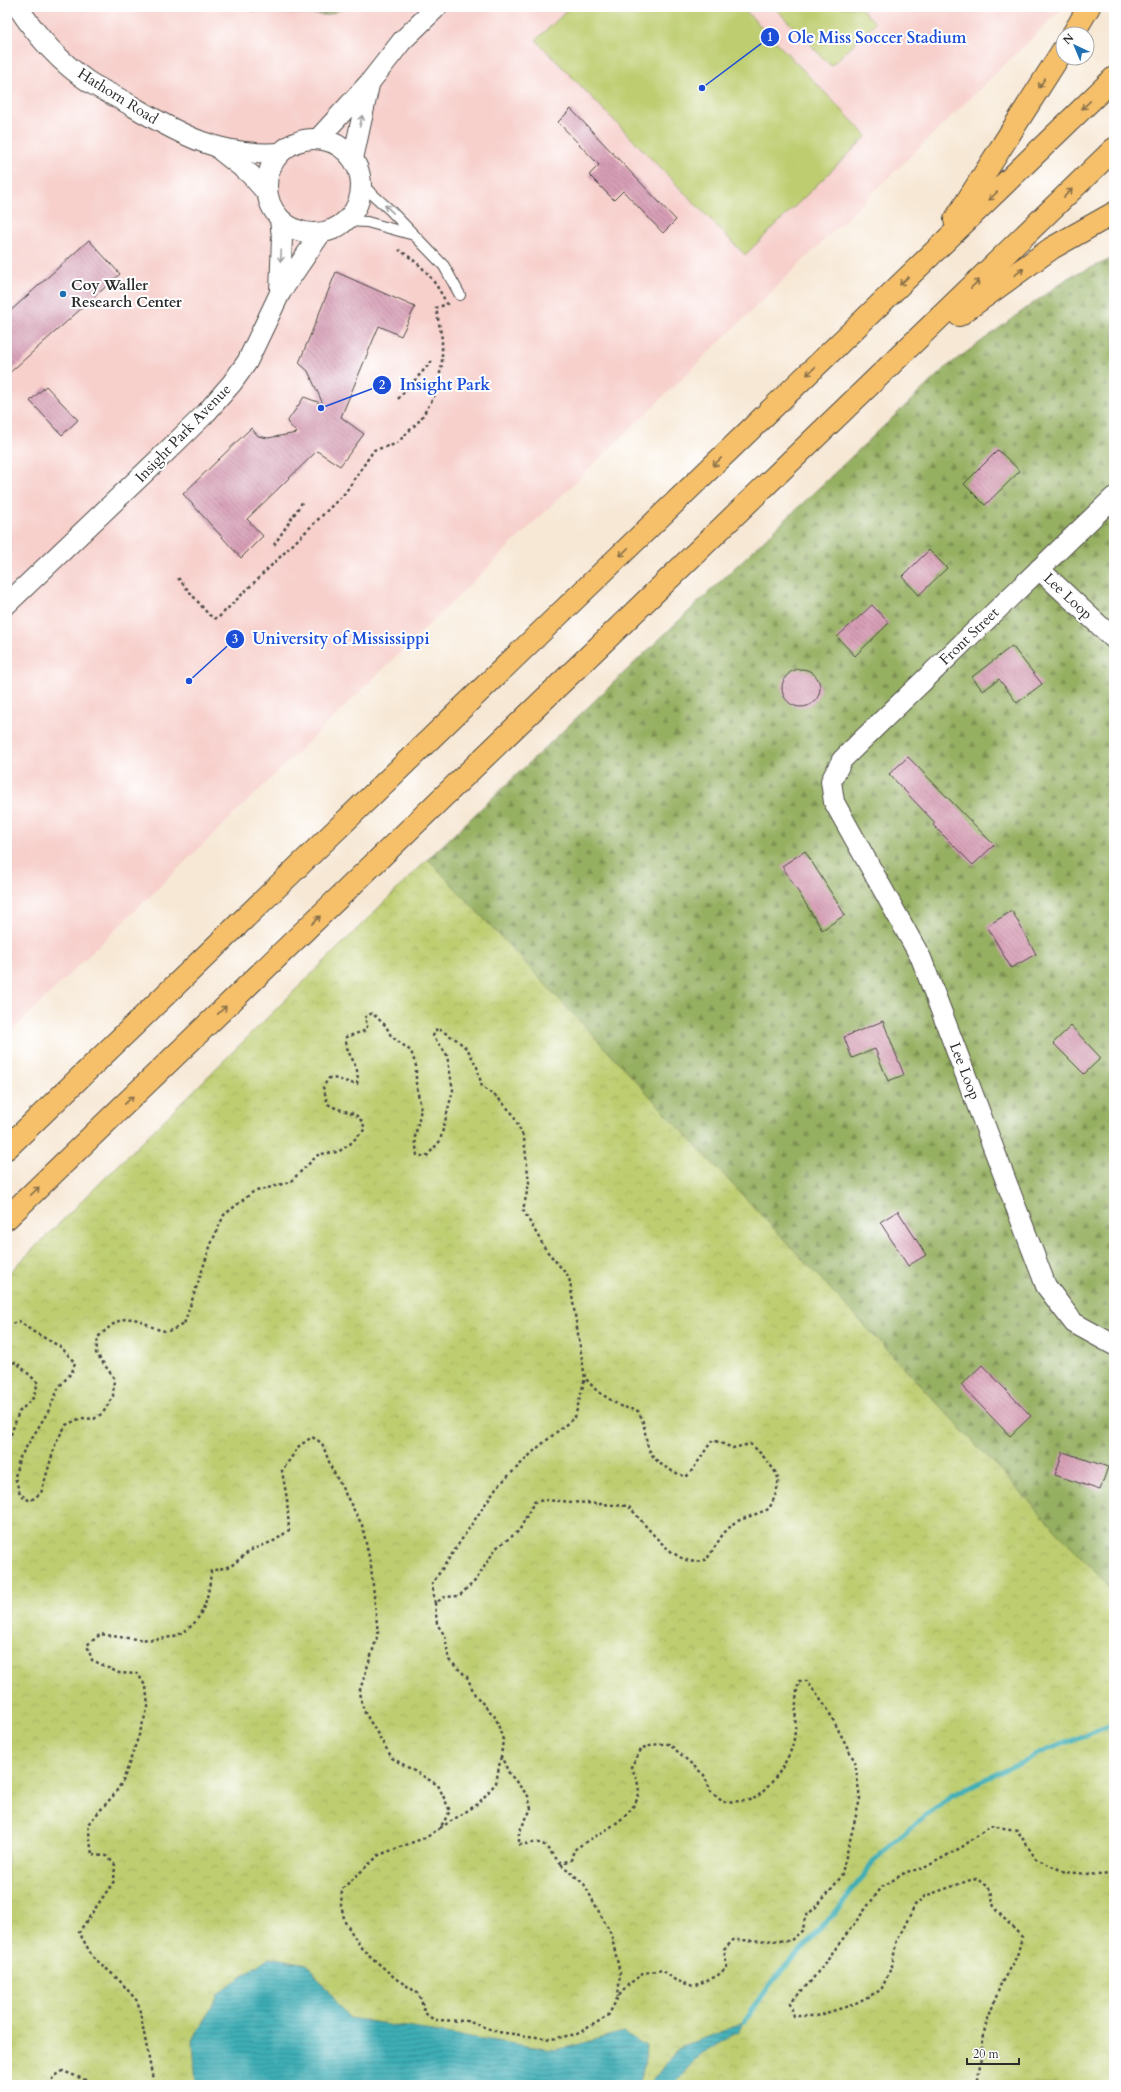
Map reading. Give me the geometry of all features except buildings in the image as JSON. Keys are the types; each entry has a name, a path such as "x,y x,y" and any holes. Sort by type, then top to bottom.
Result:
{"highway":[{"path":"1078,26 1089,7"},
{"path":"932,254 1055,62"},
{"path":"7,1148 1114,78"},
{"path":"7,1218 1114,149"},
{"path":"886,370 1052,248 1114,213"}],"street":[{"name":"Hathorn Road","path":"18,7 38,35 88,82 172,129 216,147 244,153 280,153"},
{"path":"318,139 370,82 402,41 437,7"},
{"path":"353,159 370,82"},
{"name":"Hathorn Road","path":"318,139 332,142 344,149 353,159 359,171 361,184 360,197 354,210 345,221 334,229 321,233 306,232 292,228 280,219 271,207 267,193 267,178 272,164 280,153 291,144 304,140 318,139"},
{"name":"Hathorn Road","path":"216,147 250,174 267,193"},
{"path":"280,219 282,237 280,293"},
{"name":"Insight Park Avenue","path":"7,604 206,413 247,362 280,293 321,233"},
{"name":"Front Street","path":"830,781 842,760 861,741 1114,497"},
{"name":"Lee Loop","path":"1039,569 1114,639"},
{"name":"Lee Loop","path":"830,781 834,802 922,958 1046,1286 1074,1323 1114,1345"}],"lane":[{"path":"361,184 416,235 444,266 460,295"},
{"path":"345,221 368,222 416,235"}],"path":[{"path":"178,578 210,615 217,619 345,492 374,450 396,444 420,420 434,397 440,380 442,365 442,339 436,308 447,304 428,273 417,261 399,250"},
{"path":"398,399 432,361"},
{"path":"274,545 303,501"},
{"path":"7,1326 19,1321 32,1331 61,1347 75,1363 72,1372 59,1387 49,1410 18,1459 15,1477 20,1494 30,1501 41,1493 56,1442 66,1425 81,1418 94,1419 103,1413 113,1396 114,1378 96,1353 98,1337 110,1326 124,1318 138,1320 154,1328 168,1331 184,1324 212,1244 224,1215 253,1192 290,1182 318,1154 338,1152 350,1144 365,1129 362,1119 353,1112 337,1110 328,1104 323,1087 329,1078 336,1078 345,1082 357,1084 359,1072 346,1047 346,1037 364,1031 368,1024 364,1018 372,1013 386,1026 391,1036 411,1051 416,1066 416,1082 421,1109 415,1137 417,1155 426,1157 440,1141 453,1090 447,1055 433,1036 437,1028 457,1040 468,1050 477,1067 482,1087 497,1097 512,1113 524,1138 529,1183 523,1210 546,1250 569,1277 585,1378 575,1417 536,1449 496,1488 432,1584 437,1624 445,1636 449,1660 467,1677 475,1695 496,1718 503,1740 496,1783 478,1804 427,1837 380,1855 342,1889 341,1906 346,1922 362,1948 395,1978 419,1994 425,2013 434,2020 467,2021 498,2032 551,2039 577,2034 608,2016 618,1997 629,1984 644,1973 662,1970 675,1980 693,1986 717,1976 727,1967 724,1950 733,1940 790,1941 804,1930 805,1917 818,1905 841,1878 860,1799 855,1762 828,1710 807,1681 799,1681 796,1693 794,1741 785,1761 769,1786 758,1795 752,1799 723,1802 712,1792 704,1775 669,1744 658,1744 642,1748 631,1767 637,1779 639,1796 631,1808 620,1820 574,1850 571,1860 561,1863"},
{"path":"7,1361 17,1363 38,1383 33,1398 19,1412 7,1445"},
{"path":"435,1603 445,1598 459,1596 476,1580 496,1548 519,1531 534,1502 544,1500 628,1506 659,1541 679,1556 696,1562 707,1559 722,1534 735,1522 769,1509 777,1492 778,1477 757,1448 750,1444 733,1448 713,1440 701,1455 693,1470 686,1477 668,1470 652,1458 646,1439 645,1424 638,1411 620,1406 597,1391 585,1378"},
{"path":"154,2085 138,2002 119,1980 92,1956 79,1932 114,1881 115,1865 107,1856 92,1855 88,1824 113,1796 123,1781 148,1707 146,1687 138,1674 118,1673 92,1660 87,1644 101,1634 125,1638 154,1640 183,1634 199,1618 209,1592 211,1570 231,1566 252,1550 276,1540 289,1530 287,1499 282,1471 299,1446 312,1437 322,1443 331,1467 362,1525 371,1566 378,1634 359,1693 364,1711 392,1758 438,1784 450,1811 440,1828"},
{"path":"501,1756 508,1773 528,1796 531,1809 519,1832 519,1845 538,1841 546,1846 552,1855 584,1884 611,1934 620,1973 618,1997"},
{"path":"980,2085 978,2078 985,2027 1002,1981 1016,1956 1022,1937 994,1908 991,1890 976,1878 925,1896 915,1905 896,1943 892,1966 881,1990 852,2005 816,2016 794,2016 790,2003 811,1982 882,1887 906,1872 924,1868 956,1850 990,1826 1017,1830 1036,1859 1065,1872 1102,1875 1114,1873"},
{"path":"49,2085 55,2076 62,2072 98,2085"}],"shaded area":[{"path":"7,7 1064,7 7,1035"}],"green space":[{"path":"245,7 347,7 327,15 253,11"},
{"path":"571,7 742,7 867,136 745,255 536,40"},
{"path":"774,7 860,7 875,23 831,66"},
{"path":"1114,258 1114,1592 428,859 945,368 1069,277"},
{"path":"428,859 1114,1592 1114,2085 7,2085 7,1275"}],"water":[{"path":"269,1957 307,1964 349,2018 553,2050 623,2032 646,2046 644,2066 639,2085 196,2085 193,2040 219,1993"},
{"path":"745,2021 738,2032 700,2054 673,2085 649,2085 679,2047 719,2033"}],"waterway":[{"path":"745,2021 772,1982 834,1914 881,1852 950,1796 1042,1752 1114,1724"}],"place":[{"name":"Ole Miss Soccer Stadium","path":"702,88"},
{"name":"Coy Waller Research Center","path":"63,294"},
{"name":"Insight Park","path":"321,408"},
{"name":"University of Mississippi","path":"189,681"}]}
